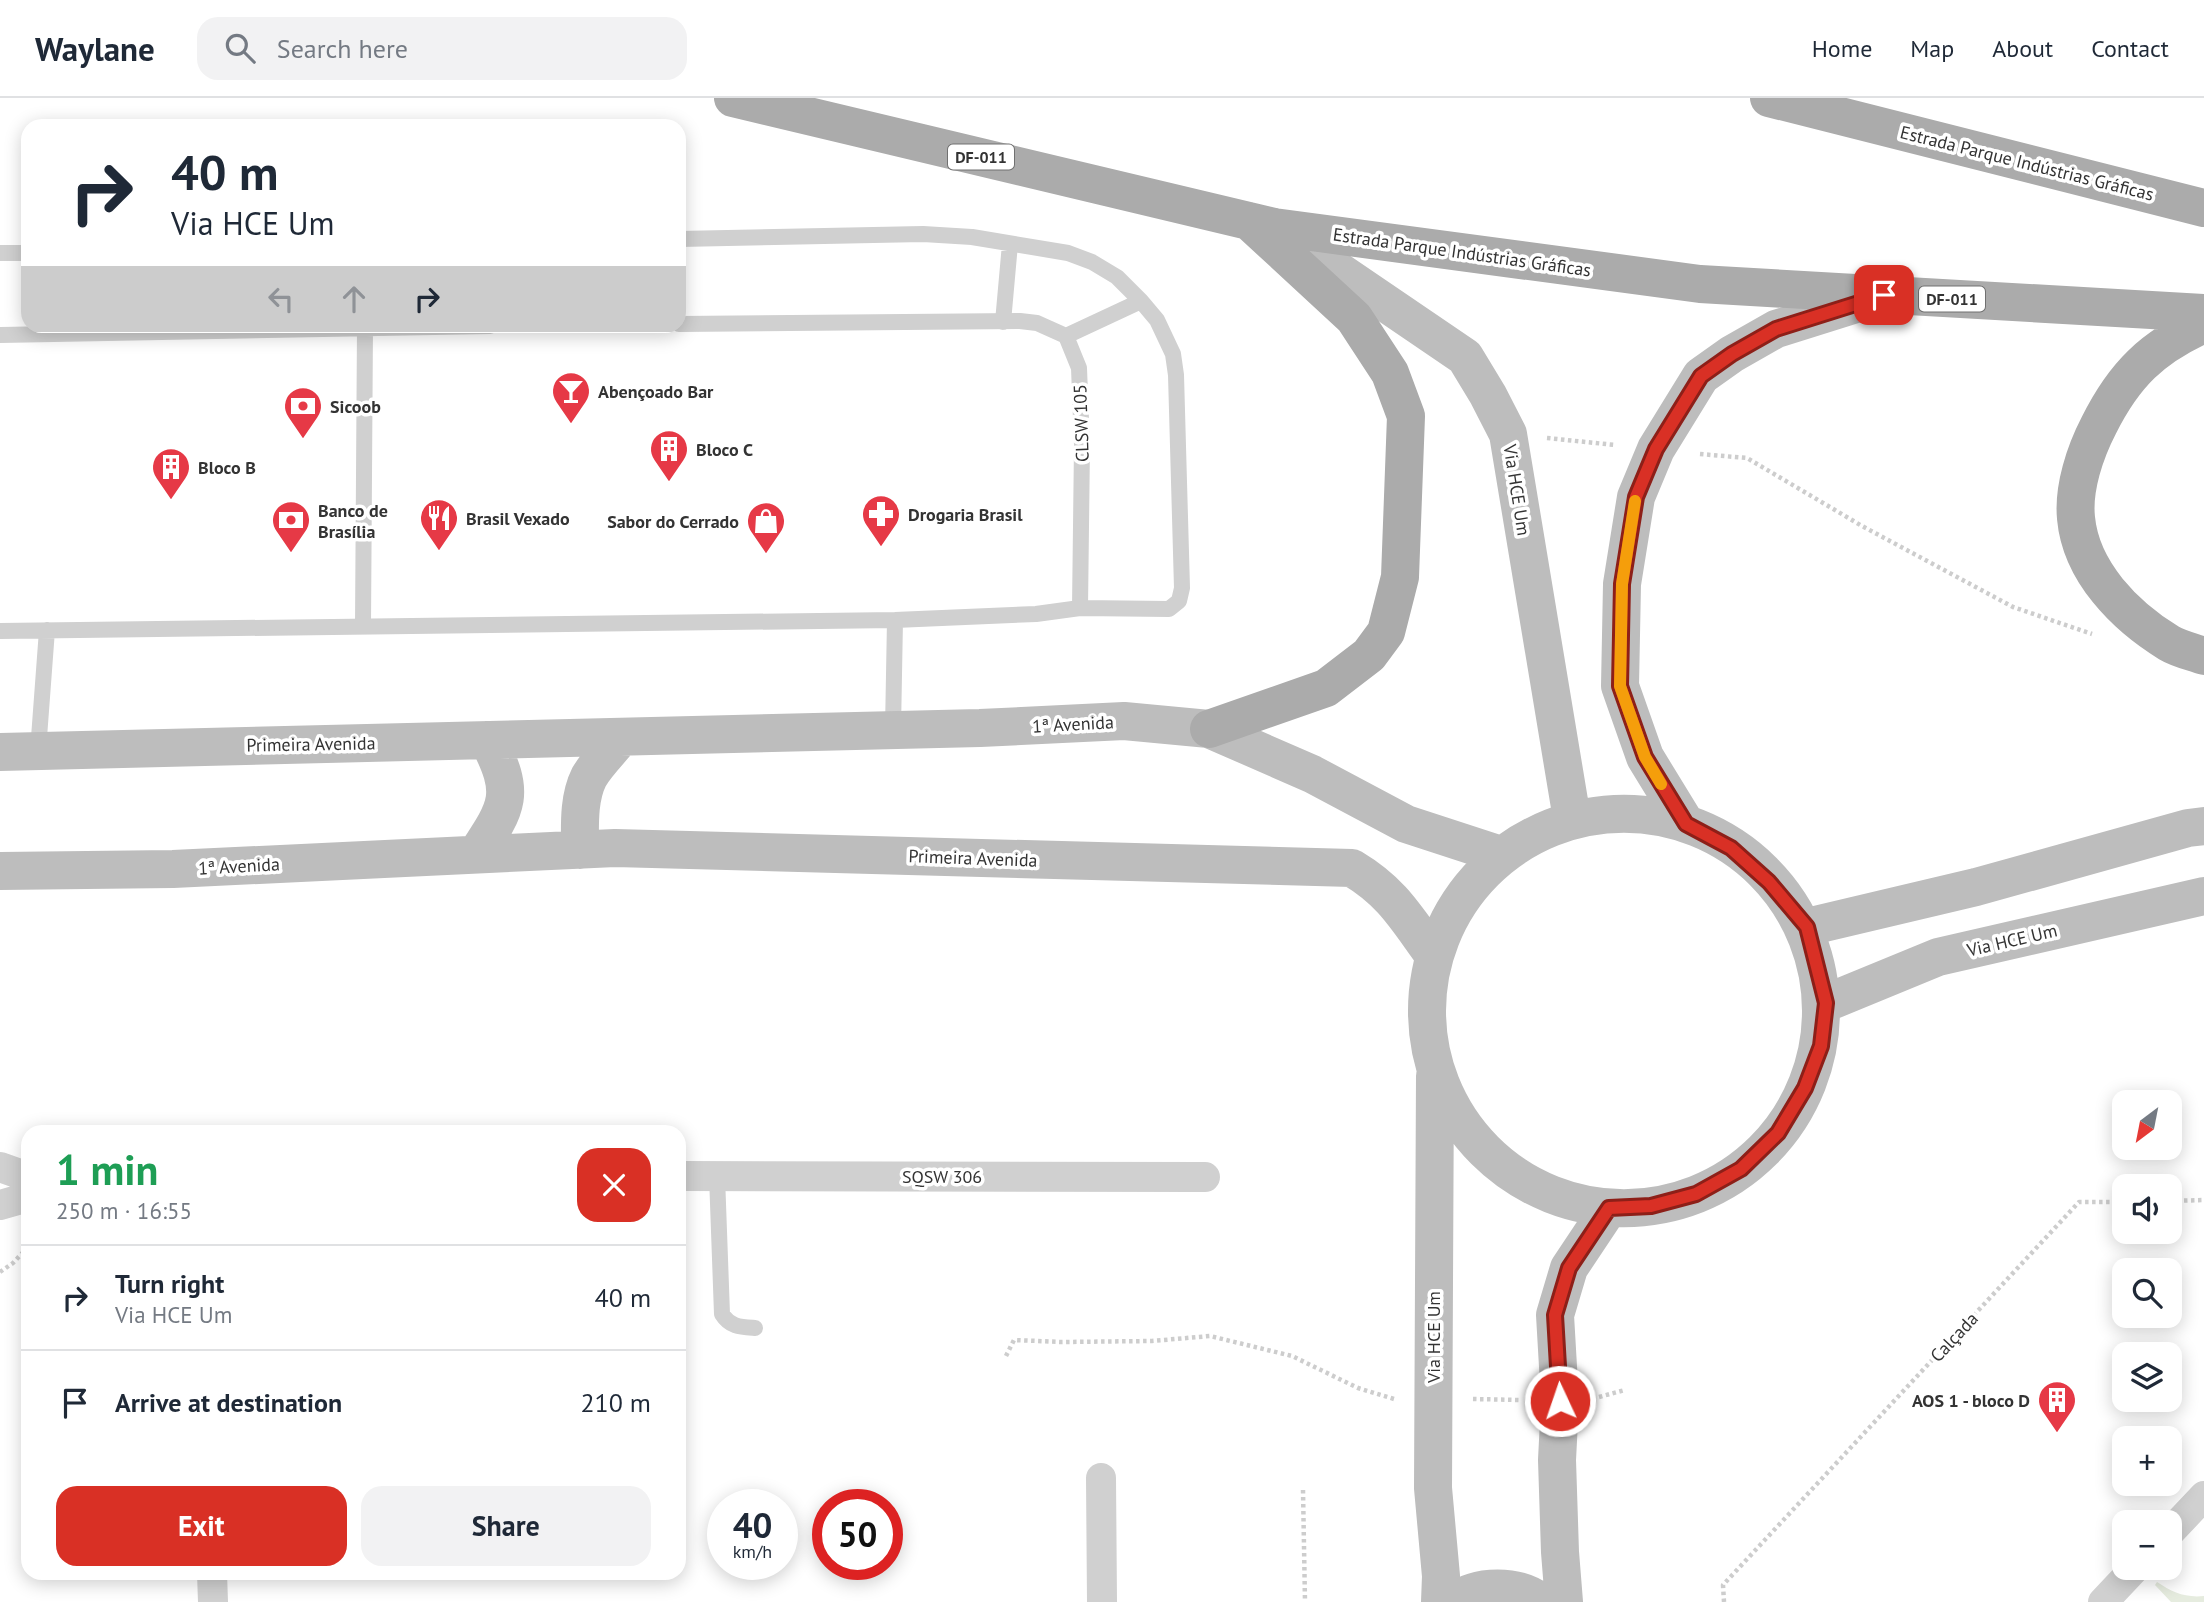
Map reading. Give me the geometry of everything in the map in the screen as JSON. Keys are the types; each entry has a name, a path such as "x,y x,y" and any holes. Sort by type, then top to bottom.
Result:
{"main road":[{"name":"Estrada Parque Indústrias Gráficas","path":"733,98 1261,223 1700,284 2204,313"},
{"name":"Estrada Parque Indústrias Gráficas","path":"1769,98 2204,208"},
{"name":"Via HCE Um","path":"1261,223 1465,357 1488,395 1508,434 1572,819"},
{"path":"1209,729 1326,688 1369,655 1386,632 1400,576 1406,416 1390,373 1354,318 1261,223"},
{"path":"1686,824 1645,757 1620,686 1622,584 1636,497 1656,449 1701,376 1732,354 1776,329 1884,295"},
{"path":"2204,324 2162,345 2133,371 2111,401 2091,439 2080,472 2076,518 2086,554 2102,584 2133,616 2171,644 2204,656"},
{"name":"1ª Avenida","path":"621,737 980,728 1124,721 1209,729 1312,774 1406,824 1498,854"},
{"path":"580,850 582,800 586,783 621,737"},
{"name":"Primeira Avenida","path":"0,752 621,737"},
{"path":"477,853 502,814 505,803 503,772 488,740"},
{"name":"Via HCE Um","path":"1435,1071 1470,1137 1504,1168 1549,1194 1609,1208 1651,1206 1696,1194 1741,1169 1778,1133 1805,1088 1821,1046 1826,1003 1807,927 1769,882 1731,848 1686,824 1634,814 1572,819 1498,854 1463,898 1432,953 1428,1027 1435,1071 1433,1488 1441,1576 1440,1602"},
{"path":"1807,927 1976,887 2204,826"},
{"name":"Primeira Avenida","path":"477,853 615,848 1352,868 1375,882 1396,903 1432,953"},
{"name":"1ª Avenida","path":"0,871 173,869 477,853"},
{"name":"Via HCE Um","path":"1826,1003 1938,957 2204,896"},
{"path":"1564,1602 1559,1552 1560,1401 1555,1315 1569,1268 1609,1208"},
{"path":"1454,1602 1478,1590 1502,1589 1531,1594 1541,1602"}],"street":[{"path":"0,1167 21,1174"},
{"name":"SQSW 306","path":"686,1176 1205,1177"},
{"path":"0,1205 21,1199"},
{"path":"1101,1478 1102,1602"},
{"path":"2182,1519 2204,1496"},
{"path":"212,1580 213,1602"},
{"path":"2103,1602 2124,1580"}],"lane":[{"path":"0,631 895,620 1036,614 1080,608 1170,609 1179,601 1182,588 1175,364 1157,320 1117,276 1068,253 972,237 923,234 686,239"},
{"path":"1003,322 1010,244"},
{"path":"0,253 21,253"},
{"path":"686,324 1037,323 1066,336 1140,301"},
{"path":"0,335 81,333"},
{"path":"363,626 365,333"},
{"name":"CLSW 105","path":"1066,336 1079,368 1082,445 1080,608"},
{"path":"893,729 895,620"},
{"path":"38,751 47,629"},
{"path":"718,1176 722,1314 726,1321 736,1327 755,1328"}],"path":[{"path":"1508,434 1748,458 1862,526 2013,607 2105,638"},
{"path":"2182,1201 2204,1200"},
{"name":"Calçada","path":"1724,1602 1723,1585 2079,1202 2112,1202"},
{"path":"0,1272 21,1254"},
{"path":"1006,1356 1014,1340 1139,1341 1210,1336 1292,1356 1358,1388 1399,1401 1433,1398 1560,1401 1625,1390"},
{"path":"1303,1490 1305,1602"}],"shaded area":[{"path":"2157,1582 2179,1594 2204,1596 2204,1602 2171,1602 2155,1585"}],"slow traffic":[{"path":"1635,501 1622,584 1620,686 1645,757 1661,784"}],"place":[{"name":"Abençoado Bar","path":"571,425"},
{"name":"Sicoob","path":"303,440"},
{"name":"Bloco C","path":"669,483"},
{"name":"Bloco B","path":"171,501"},
{"name":"Drogaria Brasil","path":"881,548"},
{"name":"Brasil Vexado","path":"439,552"},
{"name":"Banco de Brasília","path":"291,554"},
{"name":"Sabor do Cerrado","path":"766,555"},
{"name":"AOS 1 - bloco D","path":"2057,1434"}],"route":[{"path":"1560,1401 1555,1315 1569,1268 1609,1208 1651,1206 1696,1194 1741,1169 1778,1133 1805,1088 1821,1046 1826,1003 1807,927 1769,882 1731,848 1686,824 1645,757 1620,686 1622,584 1636,497 1656,449 1701,376 1732,354 1776,329 1884,295"}]}
